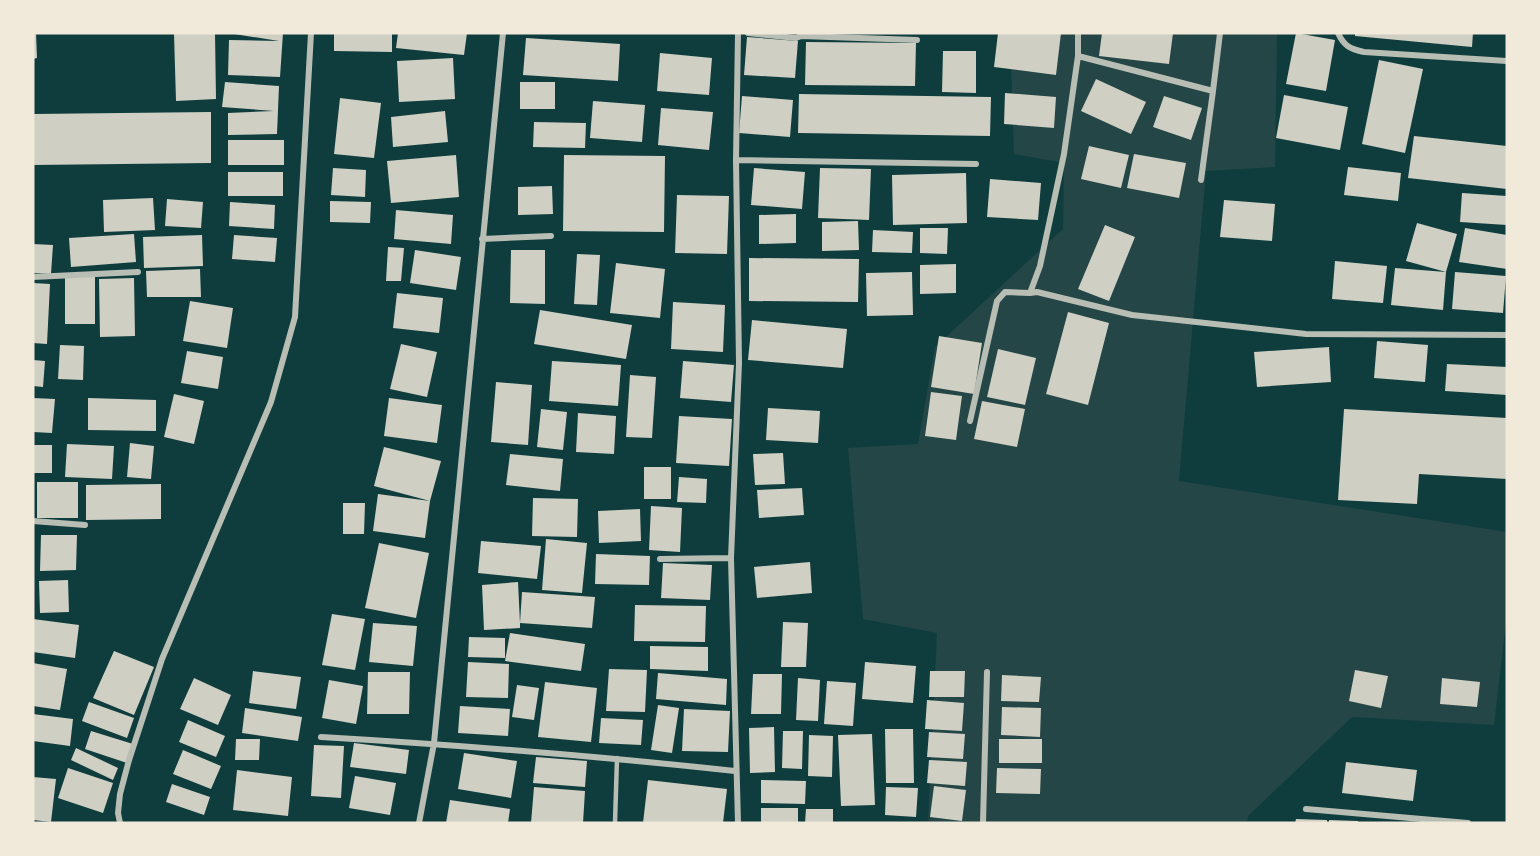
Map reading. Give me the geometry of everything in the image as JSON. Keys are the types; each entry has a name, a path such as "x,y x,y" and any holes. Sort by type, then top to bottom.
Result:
{"street":[{"path":"120,823 118,813 120,794 162,659 271,402 295,317 311,33"},
{"path":"419,823 434,743 503,33"},
{"path":"738,33 736,160 739,363 731,558 738,823"},
{"path":"748,33 796,38 801,36 917,40"},
{"path":"1030,293 1040,266 1064,154 1078,56 1078,33"},
{"path":"1201,180 1220,33"},
{"path":"1338,33 1343,43 1350,49 1364,52 1507,61"},
{"path":"1078,56 1213,91"},
{"path":"736,160 976,164"},
{"path":"482,238 551,236"},
{"path":"33,277 138,272"},
{"path":"970,421 997,302 1005,292 1037,292 1132,315 1306,334 1507,335"},
{"path":"33,521 85,525"},
{"path":"660,559 731,558"},
{"path":"983,823 987,672"},
{"path":"321,737 434,743 617,758 735,771"},
{"path":"1306,809 1468,823"}],"lane":[{"path":"615,823 617,758"}],"shaded area":[{"path":"1010,33 1277,33 1275,167 1206,171 1179,481 1507,532 1507,614 1494,725 1352,717 1248,816 1247,823 928,823 937,633 863,619 848,448 918,444 935,347 1063,229 1064,163 1014,154"}],"building":[{"path":"33,33 36,33 37,58 33,59"},
{"path":"215,33 216,99 176,101 174,34"},
{"path":"228,33 283,33 280,77 228,75 229,40 279,41"},
{"path":"334,33 392,33 392,52 334,51"},
{"path":"398,33 467,33 464,55 396,48"},
{"path":"998,33 1061,33 1056,75 994,67"},
{"path":"1102,33 1173,33 1169,64 1099,56"},
{"path":"1296,33 1335,40 1326,91 1286,84"},
{"path":"1355,33 1473,33 1472,47 1355,36"},
{"path":"747,37 798,41 795,78 744,75"},
{"path":"526,38 620,44 618,81 523,75"},
{"path":"806,42 916,43 915,86 805,85"},
{"path":"943,51 976,51 976,93 942,92"},
{"path":"660,53 712,58 709,95 657,91"},
{"path":"453,58 455,99 399,102 397,61"},
{"path":"1379,60 1423,69 1405,153 1362,144"},
{"path":"1096,79 1146,102 1131,134 1081,111"},
{"path":"225,82 279,86 277,134 228,135 228,113 274,111 222,107"},
{"path":"520,82 555,82 555,109 520,109"},
{"path":"1005,93 1056,97 1054,128 1004,124"},
{"path":"799,94 991,97 990,136 798,133"},
{"path":"1284,95 1348,107 1340,150 1276,138"},
{"path":"742,96 793,100 790,137 739,133"},
{"path":"1164,96 1202,108 1191,140 1153,127"},
{"path":"340,98 381,103 374,158 334,154"},
{"path":"593,101 645,105 642,142 590,138"},
{"path":"661,108 713,112 709,150 658,145"},
{"path":"445,111 448,142 393,147 391,117"},
{"path":"211,112 211,163 33,165 33,114"},
{"path":"534,122 586,123 585,148 533,147"},
{"path":"1414,136 1507,146 1507,189 1408,178"},
{"path":"228,140 284,140 284,165 228,165"},
{"path":"1089,146 1129,155 1121,188 1081,179"},
{"path":"1134,154 1186,163 1179,198 1127,188"},
{"path":"456,155 459,197 391,203 387,161"},
{"path":"564,155 665,156 664,232 563,231"},
{"path":"1348,167 1401,173 1398,201 1344,195"},
{"path":"333,168 366,170 365,197 331,195"},
{"path":"754,168 805,172 802,209 751,205"},
{"path":"820,168 871,169 869,220 818,218"},
{"path":"228,172 283,172 283,196 228,196"},
{"path":"966,173 967,223 893,225 892,175"},
{"path":"990,179 1041,183 1038,220 987,217"},
{"path":"552,186 553,214 518,215 518,187"},
{"path":"1462,193 1507,196 1507,225 1460,222"},
{"path":"677,195 729,196 727,254 675,253"},
{"path":"153,198 155,230 104,232 103,200"},
{"path":"167,199 203,202 201,228 165,226"},
{"path":"1224,200 1275,204 1272,241 1220,237"},
{"path":"330,201 371,202 370,223 330,222"},
{"path":"230,202 275,205 274,229 229,226"},
{"path":"396,210 453,215 451,244 394,239"},
{"path":"796,214 796,243 759,244 759,215"},
{"path":"858,221 859,250 822,251 822,222"},
{"path":"1417,223 1457,234 1446,272 1406,261"},
{"path":"1105,225 1135,237 1109,301 1078,289"},
{"path":"920,228 948,228 947,254 920,253"},
{"path":"1465,228 1507,235 1507,269 1459,262"},
{"path":"873,230 913,232 912,253 872,252"},
{"path":"134,234 136,262 71,267 69,238"},
{"path":"202,235 203,266 144,268 143,237"},
{"path":"234,235 277,238 275,262 232,259"},
{"path":"33,244 53,245 51,274 33,273"},
{"path":"388,247 404,248 401,281 386,281"},
{"path":"415,250 461,257 456,290 410,283"},
{"path":"511,250 545,250 545,304 510,303"},
{"path":"577,254 600,255 597,305 574,304"},
{"path":"749,258 859,259 858,302 749,301"},
{"path":"1335,261 1387,266 1383,303 1332,299"},
{"path":"616,263 665,269 660,318 610,313"},
{"path":"956,264 956,293 920,294 920,265"},
{"path":"1395,268 1446,272 1443,310 1391,305"},
{"path":"200,269 201,297 147,297 146,271"},
{"path":"912,272 913,315 867,316 866,273"},
{"path":"1455,272 1506,276 1503,313 1452,309"},
{"path":"95,275 95,324 65,324 65,276"},
{"path":"134,278 135,336 100,337 99,279"},
{"path":"33,283 50,284 47,344 33,343"},
{"path":"397,293 443,298 439,333 393,328"},
{"path":"190,301 233,308 227,348 183,341"},
{"path":"673,302 725,305 723,352 671,349"},
{"path":"540,310 632,325 626,359 534,344"},
{"path":"1068,312 1109,323 1088,405 1046,394"},
{"path":"752,320 847,329 843,368 748,360"},
{"path":"939,336 982,343 974,394 931,387"},
{"path":"1377,341 1428,345 1425,382 1374,378"},
{"path":"401,344 437,352 427,397 390,389"},
{"path":"60,345 84,346 83,380 58,379"},
{"path":"1329,347 1331,382 1257,387 1254,352"},
{"path":"998,349 1036,358 1025,405 987,397"},
{"path":"187,351 223,357 218,389 181,383"},
{"path":"33,360 45,361 43,387 33,386"},
{"path":"552,361 621,365 618,406 549,401"},
{"path":"683,361 734,365 731,402 680,398"},
{"path":"1447,364 1507,367 1507,395 1445,391"},
{"path":"630,375 656,377 652,438 626,437"},
{"path":"496,382 532,385 528,445 491,442"},
{"path":"931,392 962,396 956,440 925,436"},
{"path":"174,394 204,401 194,444 164,437"},
{"path":"33,398 55,399 52,433 33,432"},
{"path":"88,398 156,400 156,431 88,430"},
{"path":"389,398 442,405 437,443 384,436"},
{"path":"982,401 1025,409 1017,447 974,439"},
{"path":"768,408 820,411 818,443 766,440"},
{"path":"541,409 567,412 563,450 537,447"},
{"path":"1344,409 1507,418 1507,479 1419,474 1417,504 1338,500"},
{"path":"578,413 616,416 614,454 576,452"},
{"path":"679,416 732,419 729,466 676,463"},
{"path":"130,443 154,446 151,479 127,477"},
{"path":"67,444 114,446 112,479 65,477"},
{"path":"33,445 52,445 52,473 33,473"},
{"path":"384,447 441,461 430,501 374,486"},
{"path":"783,453 785,484 755,485 753,454"},
{"path":"510,454 563,459 560,491 506,485"},
{"path":"644,467 671,467 671,499 644,499"},
{"path":"679,477 707,479 706,503 677,502"},
{"path":"37,482 78,482 78,518 37,518"},
{"path":"161,484 161,519 86,520 86,485"},
{"path":"802,488 804,515 759,518 757,490"},
{"path":"378,494 430,501 425,538 373,531"},
{"path":"533,498 578,499 577,537 532,536"},
{"path":"343,503 365,503 364,534 343,534"},
{"path":"651,506 682,508 680,552 649,550"},
{"path":"640,509 641,541 599,543 598,511"},
{"path":"41,535 77,535 76,570 40,571"},
{"path":"546,539 587,543 582,593 542,590"},
{"path":"481,541 541,546 537,579 478,573"},
{"path":"379,543 429,553 416,618 365,608"},
{"path":"596,554 650,556 649,585 595,584"},
{"path":"810,562 812,593 757,598 754,567"},
{"path":"663,563 712,565 710,600 661,598"},
{"path":"68,580 69,612 40,613 39,581"},
{"path":"518,582 520,628 484,630 482,585"},
{"path":"522,592 595,597 592,628 520,623"},
{"path":"635,605 706,606 705,642 634,641"},
{"path":"332,614 365,619 355,670 322,665"},
{"path":"33,619 79,625 75,658 33,652"},
{"path":"783,622 808,623 806,667 781,667"},
{"path":"373,623 417,626 413,666 369,662"},
{"path":"510,633 585,644 581,671 505,661"},
{"path":"469,637 505,638 505,658 468,657"},
{"path":"650,646 708,647 708,671 650,669"},
{"path":"114,651 154,667 134,715 93,698"},
{"path":"468,662 509,664 508,698 466,697"},
{"path":"865,662 916,666 913,703 862,699"},
{"path":"33,663 67,669 60,710 33,706"},
{"path":"609,669 647,670 645,712 606,711"},
{"path":"1355,670 1388,676 1381,708 1349,701"},
{"path":"253,671 301,677 296,709 249,703"},
{"path":"930,671 965,671 964,697 929,697"},
{"path":"368,672 410,672 409,714 367,714"},
{"path":"658,673 727,679 726,705 656,699"},
{"path":"753,674 782,674 781,714 751,714"},
{"path":"1002,675 1041,677 1039,702 1001,701"},
{"path":"194,678 231,695 218,725 180,709"},
{"path":"798,678 820,680 818,721 796,720"},
{"path":"1442,678 1480,682 1477,707 1440,704"},
{"path":"329,680 363,686 356,724 322,718"},
{"path":"827,681 856,683 853,726 824,724"},
{"path":"545,682 597,688 591,742 538,737"},
{"path":"517,685 539,688 534,720 512,717"},
{"path":"927,700 964,703 962,731 925,729"},
{"path":"89,702 134,718 127,738 82,721"},
{"path":"658,705 679,708 672,753 651,750"},
{"path":"460,706 510,709 508,736 458,733"},
{"path":"1002,707 1041,708 1040,737 1001,735"},
{"path":"245,708 302,717 298,741 242,733"},
{"path":"684,709 730,711 728,752 682,751"},
{"path":"33,714 73,719 70,746 33,741"},
{"path":"601,718 643,720 641,745 599,743"},
{"path":"188,720 225,736 216,757 179,742"},
{"path":"774,727 775,772 750,773 749,728"},
{"path":"885,729 913,729 914,783 886,783"},
{"path":"91,731 133,744 127,763 85,749"},
{"path":"783,731 803,731 802,769 782,768"},
{"path":"929,732 965,734 963,759 927,757"},
{"path":"872,734 875,805 841,806 838,735"},
{"path":"809,735 833,736 832,777 808,776"},
{"path":"236,739 260,739 259,760 235,760"},
{"path":"999,739 1042,739 1042,763 999,763"},
{"path":"354,743 409,750 406,774 350,767"},
{"path":"314,745 344,746 341,798 311,796"},
{"path":"76,748 118,768 113,780 71,760"},
{"path":"183,750 221,766 211,789 173,774"},
{"path":"464,753 517,761 511,798 458,789"},
{"path":"536,757 587,761 585,787 533,783"},
{"path":"929,760 967,762 965,786 927,783"},
{"path":"1346,762 1417,770 1413,801 1342,793"},
{"path":"68,768 113,783 103,813 58,798"},
{"path":"997,768 1041,769 1040,794 996,793"},
{"path":"237,770 292,777 288,816 233,810"},
{"path":"355,776 396,783 390,815 349,808"},
{"path":"33,777 56,779 51,822 33,820"},
{"path":"648,780 727,789 723,823 643,823"},
{"path":"761,780 806,781 805,804 761,803"},
{"path":"172,784 210,797 204,815 166,802"},
{"path":"934,786 966,790 962,821 930,817"},
{"path":"534,787 585,791 583,823 531,823"},
{"path":"886,787 918,788 916,817 885,815"},
{"path":"450,800 510,809 508,823 446,823"},
{"path":"761,808 798,808 798,823 761,823"},
{"path":"806,809 833,809 833,823 805,823"},
{"path":"1296,819 1327,820 1327,823 1295,823"},
{"path":"1329,820 1358,821 1358,823 1329,823"}]}
